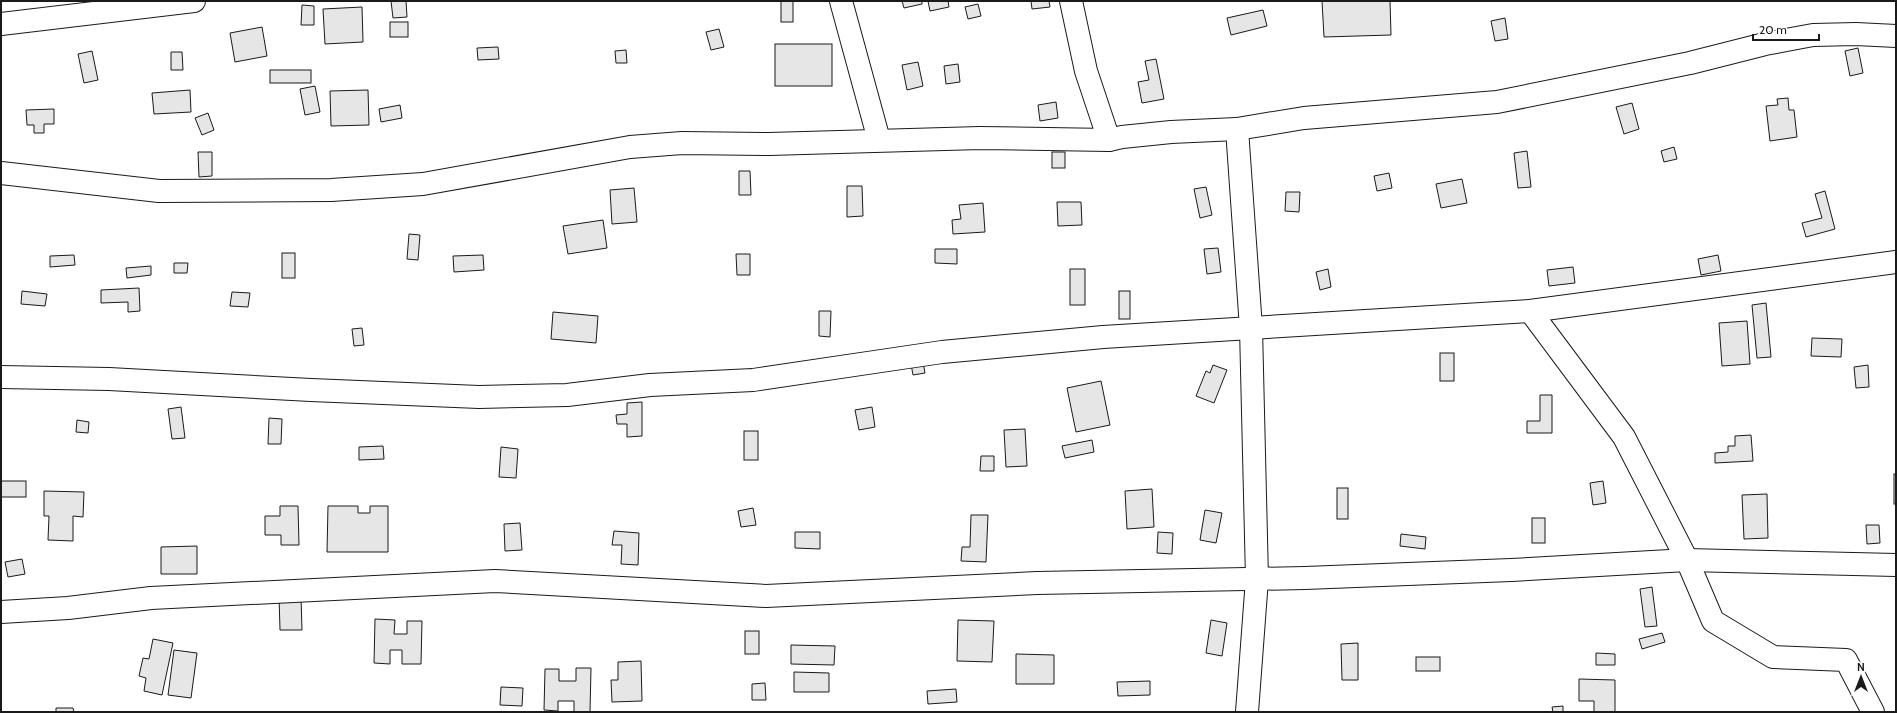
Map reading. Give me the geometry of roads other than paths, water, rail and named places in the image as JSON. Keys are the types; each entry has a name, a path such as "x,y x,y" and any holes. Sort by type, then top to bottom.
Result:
{"street":[{"path":"1,24 194,1"},
{"path":"841,1 879,140"},
{"path":"1070,1 1086,71 1109,140"},
{"path":"1,172 159,191 331,190 423,184 638,147 682,143 769,144 980,138 1109,140 1122,137 1171,132 1237,129 1304,118 1497,102 1690,63 1765,44 1813,35 1856,34 1896,36"},
{"path":"1237,129 1251,328 1257,579 1247,712"},
{"path":"1,377 109,379 479,397 567,395 650,386 753,380 958,351 1103,337 1530,311 1896,262"},
{"path":"1530,311 1624,437 1687,560 1713,621 1773,657 1846,660 1873,712"},
{"path":"1,612 68,608 151,598 495,581 766,596 1037,583 1257,579 1511,570 1687,560 1896,566"}]}
